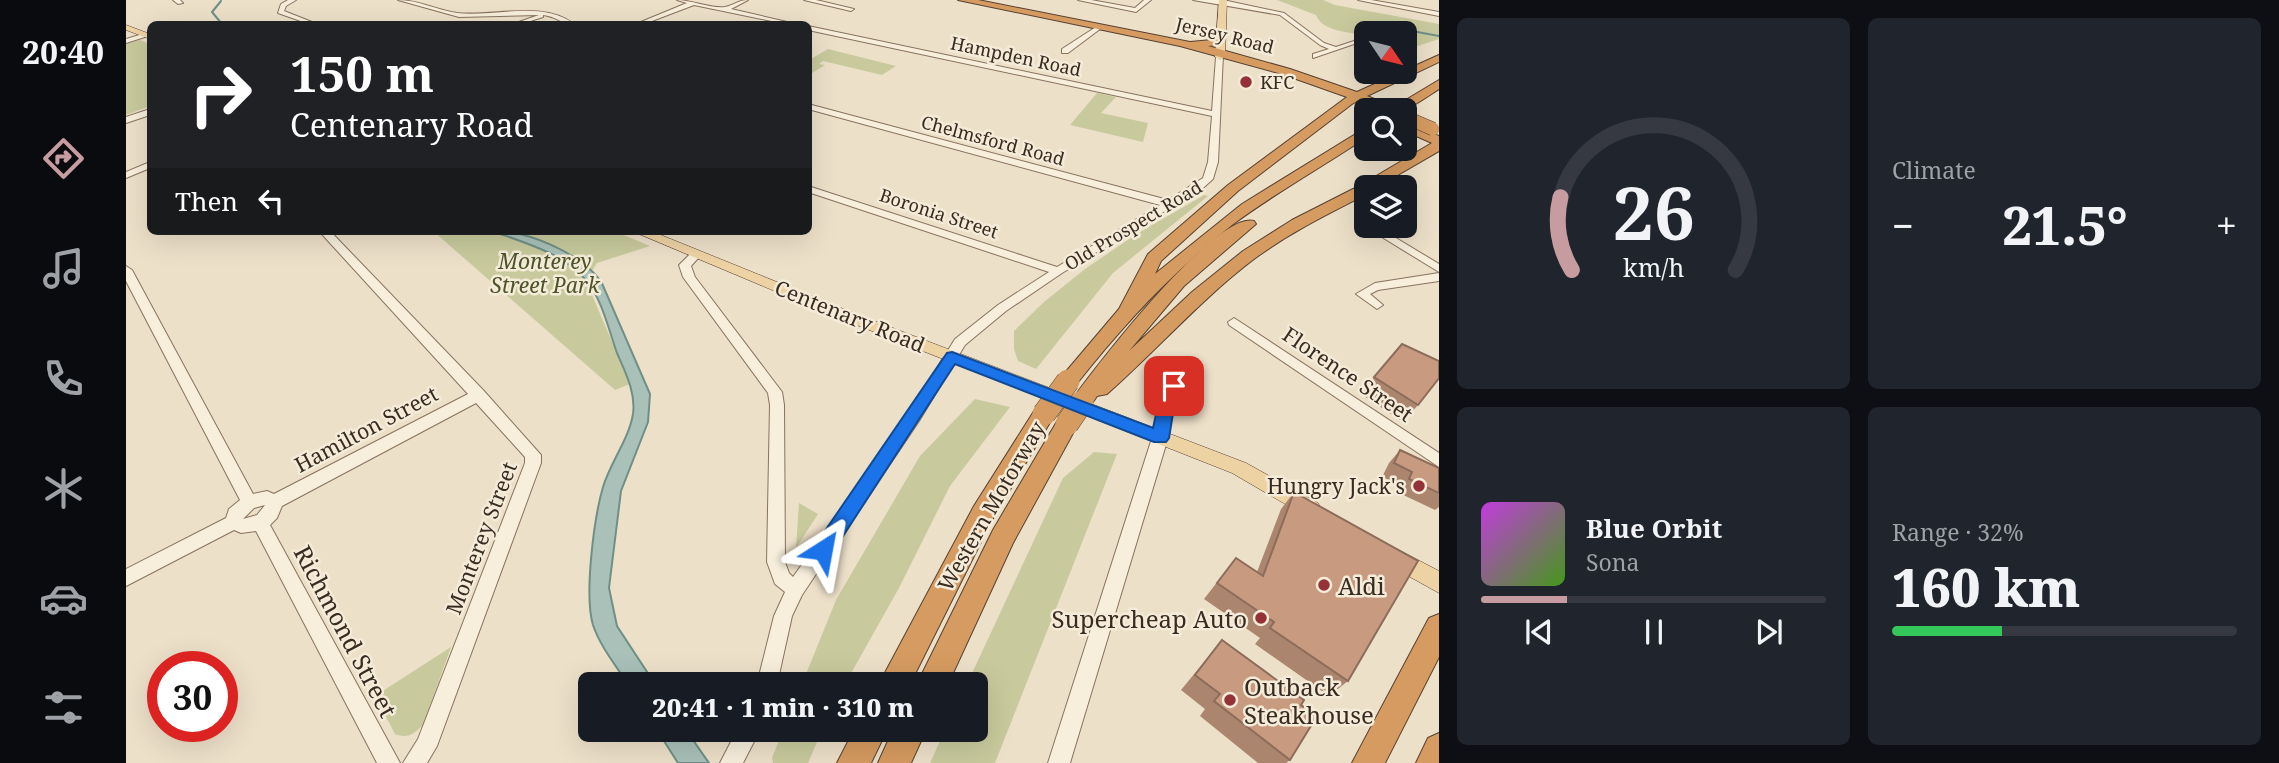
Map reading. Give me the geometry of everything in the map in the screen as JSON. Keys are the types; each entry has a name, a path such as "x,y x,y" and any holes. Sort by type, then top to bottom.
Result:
{"highway":[{"name":"Jersey Road","path":"959,1 1185,43 1221,55"},
{"name":"Jersey Road","path":"1099,28 1291,72 1354,100"},
{"path":"1185,43 1212,44 1217,42 1222,33 1231,48 1249,62"},
{"path":"1418,64 1439,55"},
{"path":"1369,98 1439,55"},
{"name":"Jersey Road","path":"1249,62 1354,100"},
{"path":"1220,71 1227,65 1249,62"},
{"path":"1291,72 1354,85 1364,84"},
{"path":"1417,98 1439,84"},
{"path":"1417,113 1439,97"},
{"path":"1128,308 1154,258 1164,247 1233,188 1354,108"},
{"path":"1389,174 1435,136 1417,127"},
{"name":"Western Motorway","path":"938,672 1056,419 1068,381 1128,308 1212,233 1354,140"},
{"name":"Western Motorway","path":"900,672 973,530 1011,465 1056,419 1089,395 1110,358 1189,272 1243,228 1354,155"},
{"path":"1389,174 1411,165 1439,162"},
{"path":"1089,395 1139,355 1235,265 1284,232 1354,194"},
{"path":"1368,763 1439,627"},
{"path":"853,763 864,742"},
{"path":"894,763 904,742"},
{"path":"1432,763 1439,750"}],"main road":[{"name":"Old Prospect Road","path":"1221,55 1223,2"},
{"path":"126,27 147,36"},
{"name":"Centenary Road","path":"649,235 952,357 1239,468 1327,518"},
{"path":"1373,545 1439,583"}],"street":[{"path":"293,0 283,5 280,12 306,21"},
{"path":"401,0 460,16 524,12 546,14 568,21"},
{"path":"681,0 778,21"},
{"path":"723,10 745,0"},
{"path":"807,0 852,9"},
{"path":"1082,0 1136,10 1149,0"},
{"path":"1196,0 1223,2 1283,15 1322,44 1335,49"},
{"path":"1361,0 1439,14"},
{"path":"647,21 693,3"},
{"path":"525,21 546,14"},
{"path":"1065,51 1099,28"},
{"name":"Hampden Road","path":"812,29 1217,115"},
{"path":"126,41 147,36"},
{"path":"1316,55 1354,43"},
{"name":"Old Prospect Road","path":"769,672 783,617 796,590 960,342 1002,308 1208,178 1213,162 1221,55"},
{"name":"Chelmsford Road","path":"812,107 1169,204"},
{"path":"126,120 147,112"},
{"path":"126,175 147,166"},
{"name":"Boronia Street","path":"812,190 1058,271"},
{"name":"Monterey Street","path":"328,235 530,450 533,459 426,746 414,763"},
{"path":"1390,238 1439,269"},
{"path":"696,254 685,265 689,277 775,392 776,562 781,578 796,590"},
{"path":"126,270 249,502"},
{"path":"1377,305 1362,294 1375,287 1439,276"},
{"name":"Florence Street","path":"1234,322 1439,461"},
{"path":"1059,763 1160,438 1166,407 1183,365"},
{"name":"Hamilton Street","path":"274,502 479,396"},
{"path":"126,578 234,522 239,509 249,502 267,498 274,502 270,514 260,522 247,527 234,522"},
{"name":"Richmond Street","path":"260,522 389,763"},
{"path":"733,760 743,742"}],"green space":[{"path":"1277,0 1323,0 1335,5 1439,24 1439,39 1418,46 1418,21 1354,21 1354,33 1324,25 1316,15"},
{"path":"140,40 147,43 147,107 126,115 126,44"},
{"path":"828,49 896,66 882,75 823,61 819,64 825,65 812,73 812,58"},
{"path":"1097,93 1116,97 1101,113 1148,123 1143,142 1070,125"},
{"path":"1204,195 1208,196 1113,273 1036,369 1018,361 1014,349 1014,331 1044,302 1085,269 1135,235"},
{"name":"Monterey Street Park","path":"438,235 624,235 650,246 597,263 586,281 630,384 615,390"},
{"path":"975,399 1010,407 950,486 899,588 852,672 807,672 836,600 920,456"},
{"path":"1094,452 1117,454 995,763 930,763 940,742 988,742 988,672 973,672 1063,478"},
{"path":"799,503 818,514 796,548"},
{"path":"451,647 423,725 411,735 395,734 375,696"},
{"path":"778,742 817,742 808,763 773,763 772,758"}],"water":[{"path":"503,235 521,235 552,245 579,261 601,281 650,394 648,422 621,491 609,588 617,626 647,672 620,672 600,641 590,612 591,556 596,517 606,478 631,423 633,398 605,317 589,284 569,265 545,251"},
{"path":"665,742 694,742 709,763 678,763"}],"building":[{"path":"1402,344 1439,361 1439,378 1418,405 1374,377"},
{"path":"1400,450 1439,468 1439,493 1409,479 1412,472 1394,463"},
{"name":"Aldi","path":"1294,492 1418,561 1348,681 1270,628 1274,622 1217,583 1236,558 1263,576"},
{"path":"1222,640 1304,700 1301,705 1317,716 1290,760 1214,701 1220,694 1195,675"}],"waterway":[{"path":"220,21 212,12 221,1"},
{"path":"1418,32 1439,36"}],"place":[{"name":"KFC","path":"1246,82"},
{"name":"Hungry Jack's","path":"1419,486"},
{"name":"Aldi","path":"1324,585"},
{"name":"Supercheap Auto","path":"1261,618"},
{"name":"Outback Steakhouse","path":"1230,700"}],"route":[{"path":"823,550 952,357 1160,438 1166,407 1174,386"}]}
